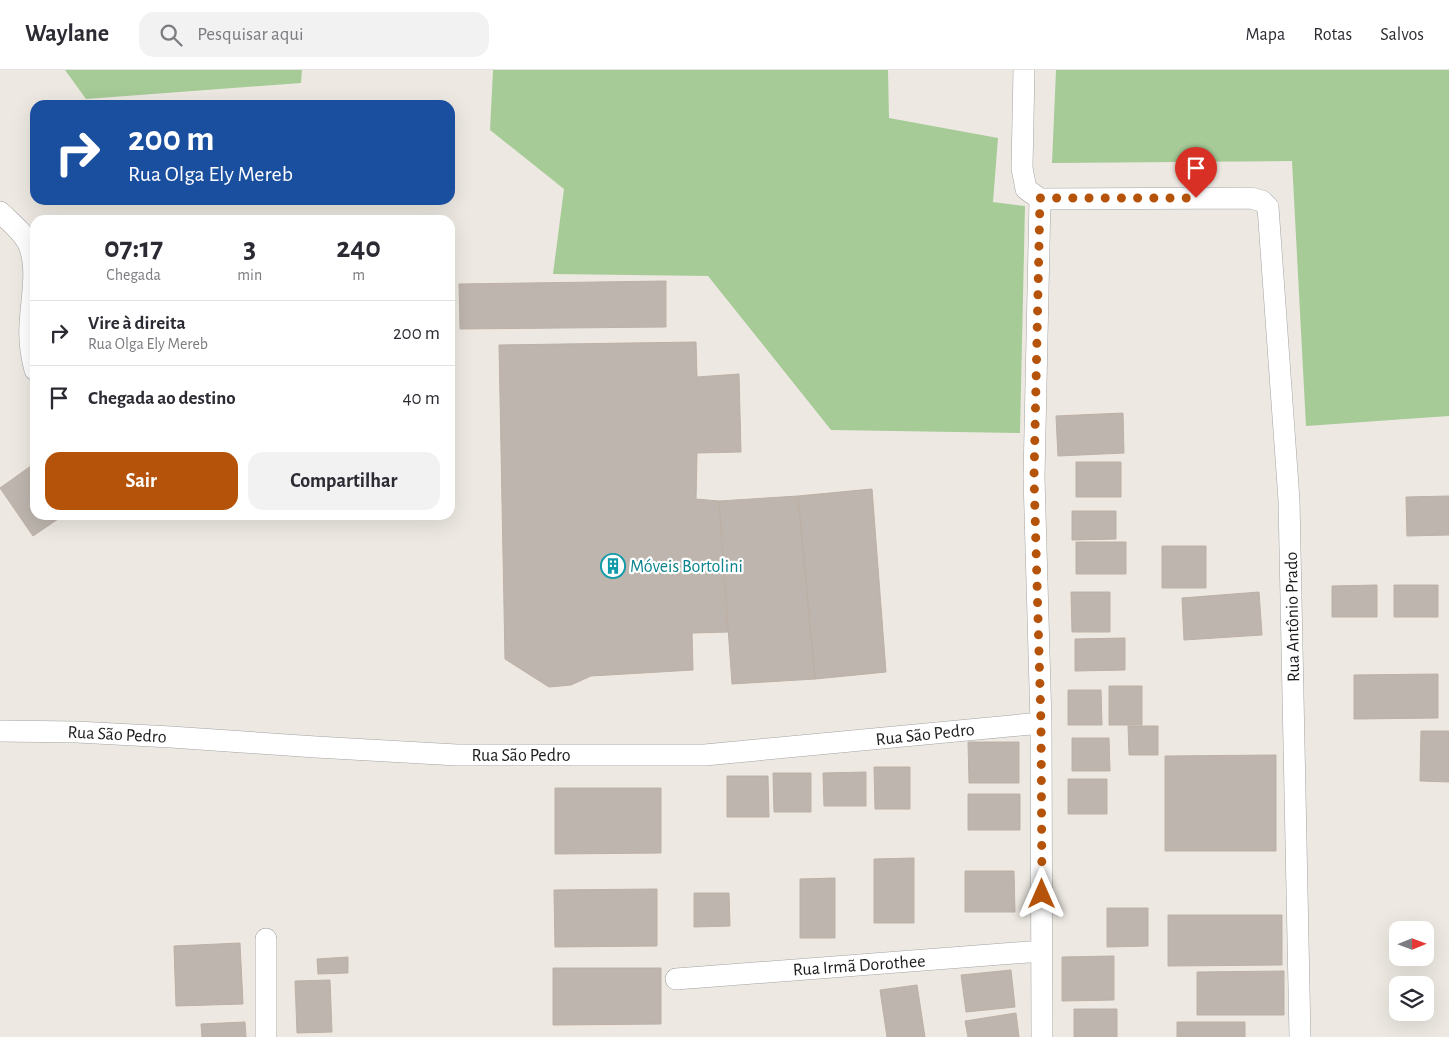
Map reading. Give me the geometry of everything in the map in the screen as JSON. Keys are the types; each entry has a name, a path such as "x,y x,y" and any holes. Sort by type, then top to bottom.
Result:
{"street":[{"path":"1024,70 1022,168 1026,189 1040,198 1034,477 1041,723 1042,1037"},
{"name":"Rua Antônio Prado","path":"1040,198 1251,198 1262,200 1268,207 1289,500 1300,1037"},
{"path":"0,212 18,230 30,246"},
{"path":"30,311 30,349"},
{"name":"Rua São Pedro","path":"0,731 171,736 457,755 705,755 1041,723"},
{"path":"266,940 266,1037"},
{"name":"Rua Irmã Dorothee","path":"676,979 1042,951"}],"green space":[{"path":"65,70 302,70 301,83 86,99"},
{"path":"493,70 888,70 889,118 998,138 993,202 1025,206 1020,433 831,430 708,276 553,274 564,189 490,130"},
{"path":"1056,70 1449,70 1449,416 1306,426 1292,161 1052,163"}],"building":[{"path":"666,281 666,327 460,329 459,284"},
{"name":"Móveis Bortolini","path":"696,342 697,377 739,374 741,452 697,453 696,499 719,501 728,632 692,633 693,670 591,676 571,685 549,687 505,659 499,345"},
{"path":"1123,413 1124,453 1058,456 1056,416"},
{"path":"1076,462 1121,462 1121,497 1076,497"},
{"path":"30,467 30,520 57,520 33,536 0,488"},
{"path":"872,489 886,672 815,679 798,496"},
{"path":"798,496 815,679 732,684 719,501"},
{"path":"1449,496 1449,535 1407,536 1406,497"},
{"path":"1072,511 1116,511 1116,539 1072,540"},
{"path":"1076,542 1126,542 1126,574 1076,574"},
{"path":"1162,546 1206,546 1206,588 1162,588"},
{"path":"1377,585 1377,617 1332,617 1332,586"},
{"path":"1394,585 1438,585 1438,617 1394,617"},
{"path":"1071,592 1110,592 1110,632 1072,632"},
{"path":"1259,592 1262,635 1184,640 1182,598"},
{"path":"1125,638 1125,670 1075,671 1075,639"},
{"path":"1438,674 1438,718 1354,719 1354,675"},
{"path":"1109,686 1142,686 1142,725 1109,725"},
{"path":"1068,690 1101,690 1102,725 1068,725"},
{"path":"1128,726 1158,726 1158,755 1129,755"},
{"path":"1421,731 1449,731 1449,782 1420,781"},
{"path":"1072,738 1109,738 1110,771 1072,771"},
{"path":"968,742 1019,742 1019,783 969,783"},
{"path":"1276,755 1276,851 1165,851 1165,756"},
{"path":"874,767 910,767 910,809 875,809"},
{"path":"866,772 866,806 824,806 823,773"},
{"path":"773,773 811,773 811,812 774,812"},
{"path":"727,776 768,776 769,817 727,817"},
{"path":"1068,779 1107,779 1107,814 1068,814"},
{"path":"555,788 661,788 661,853 555,854"},
{"path":"968,794 1020,794 1020,830 968,830"},
{"path":"914,858 914,923 874,923 874,859"},
{"path":"965,871 1014,871 1015,912 965,912"},
{"path":"835,878 835,938 800,938 800,879"},
{"path":"657,889 657,946 555,947 554,890"},
{"path":"694,893 729,893 730,926 694,927"},
{"path":"1107,908 1148,908 1148,946 1107,947"},
{"path":"1168,915 1282,915 1282,965 1168,966"},
{"path":"240,943 243,1004 176,1006 174,946"},
{"path":"1114,956 1114,1000 1062,1001 1062,957"},
{"path":"348,957 348,973 318,974 317,959"},
{"path":"553,968 661,968 661,1024 553,1025"},
{"path":"1011,970 1015,1007 966,1012 961,975"},
{"path":"1284,971 1284,1015 1197,1015 1197,972"},
{"path":"330,980 332,1032 297,1033 295,981"},
{"path":"917,985 925,1037 887,1037 880,990"},
{"path":"1074,1009 1117,1009 1117,1037 1074,1037"},
{"path":"1016,1013 1019,1037 968,1037 965,1021"},
{"path":"245,1022 246,1037 202,1037 201,1024"},
{"path":"1177,1022 1245,1022 1245,1037 1177,1037"}],"place":[{"name":"Móveis Bortolini","path":"613,566"}],"route":[{"path":"1042,894 1041,723 1034,477 1040,198 1196,198"}]}
